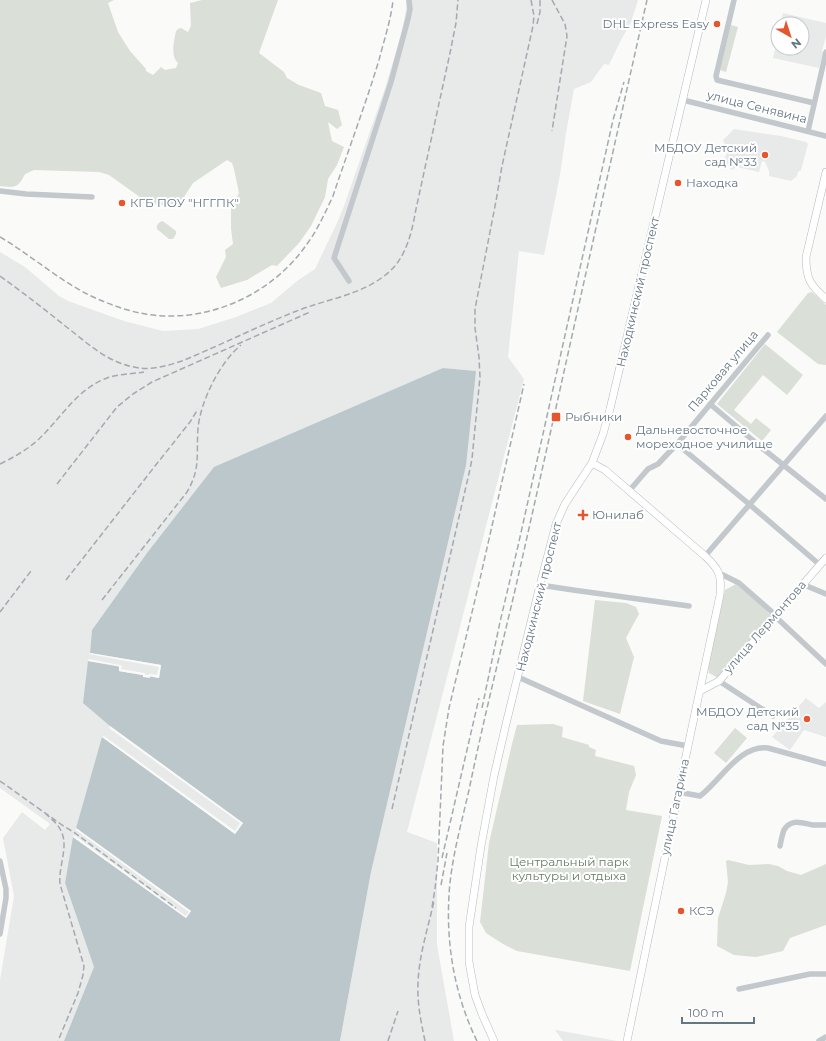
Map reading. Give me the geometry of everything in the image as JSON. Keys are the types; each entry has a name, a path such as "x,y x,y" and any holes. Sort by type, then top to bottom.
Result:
{"main road":[{"name":"Находкинский проспект","path":"494,1041 482,1014 472,979 469,962 469,927 481,846 494,776 540,584 556,524 572,493 592,463 610,408 706,0"},
{"path":"826,172 806,257 806,269 810,283 826,299"},
{"path":"592,463 605,470 705,556 719,573"},
{"name":"улица Лермонтова","path":"700,691 719,681 826,558"},
{"name":"улица Гагарина","path":"627,1041 720,595 721,586 719,573"}],"street":[{"path":"349,281 334,258 391,82 408,19 410,9 409,0"},
{"path":"734,0 716,76 717,80 814,103"},
{"path":"808,131 826,52"},
{"name":"улица Сенявина","path":"683,100 826,136"},
{"path":"0,191 26,194 92,197"},
{"name":"Парковая улица","path":"629,491 648,470 658,464 677,444 768,335"},
{"path":"710,404 826,499"},
{"path":"705,556 826,416"},
{"path":"677,444 750,504 820,565"},
{"path":"719,573 739,583 776,615 779,620 826,664"},
{"path":"540,584 689,606"},
{"path":"802,584 826,594"},
{"path":"518,677 661,741 688,746"},
{"path":"719,681 773,716"},
{"path":"678,792 700,796 746,753 759,748 768,748 826,764"},
{"path":"780,846 783,832 787,826 794,822 826,825"},
{"path":"0,861 6,890 6,898 0,934"},
{"path":"739,989 810,974 826,974"},
{"path":"819,1041 826,1036"}],"shaded area":[{"path":"406,0 638,0 631,22 609,65 604,64 591,82 574,89 560,175 544,255 519,251 508,357 524,379 407,832 437,843 437,945 454,1041 340,1041 371,872 476,371 443,368 147,553 92,630 90,653 161,665 159,678 150,676 150,678 88,661 243,823 235,834 102,738 76,828 191,911 186,918 74,837 65,883 94,967 64,1041 0,1041 0,980 14,896 3,838 22,812 45,830 50,824 0,788 0,252 25,267 59,296 68,301 124,321 163,331 198,329 236,317 271,303 297,281 315,269 337,223 385,88 401,35 406,10"},
{"path":"783,13 796,16 782,16"},
{"path":"810,19 826,23 826,36 822,51 824,52 819,68 773,58 773,56 810,56"},
{"name":"МБДОУ Детский сад №33","path":"734,129 781,136 806,142 808,144 801,170 798,172 797,176 791,181 769,176 769,171 765,162 762,161 759,172 737,167 732,170 723,162 728,150 723,140"},
{"path":"443,368 476,371 466,465 371,872 340,1041 64,1041 94,967 65,883 73,837 186,918 191,911 76,828 102,737 235,834 243,823 110,726 83,703 88,661 120,667 119,671 159,678 161,665 90,653 92,630 147,553 214,467"},
{"name":"МБДОУ Детский сад №35","path":"806,698 819,708 826,702 826,737 804,730 790,750 772,737"},
{"path":"556,1030 617,1041 563,1041"}],"green space":[{"path":"0,0 114,0 108,3 118,32 130,51 146,69 146,71 153,75 161,67 165,70 176,68 178,63 174,56 173,48 176,31 181,28 188,32 191,26 190,3 202,0 278,0 259,53 284,72 287,78 299,85 321,93 325,106 338,110 342,125 337,129 328,122 332,141 344,147 337,165 328,179 325,197 311,226 299,243 277,266 272,265 247,280 221,288 216,277 226,257 225,250 233,244 231,209 239,193 232,163 227,160 193,183 182,200 168,206 144,200 109,175 99,172 34,170 25,174 16,186 0,186"},
{"path":"731,25 738,27 726,72 720,70"},
{"path":"162,221 176,231 173,239 169,239 157,229 158,224"},
{"path":"812,292 826,305 826,365 818,364 777,332 808,293"},
{"path":"765,344 803,375 787,395 763,375 734,410 751,424 756,418 771,430 762,441 717,404"},
{"path":"736,584 771,615 718,678 709,673 708,667 725,590"},
{"path":"595,600 626,603 636,607 639,614 626,638 634,657 620,714 583,701"},
{"name":"Центральный парк культуры и отдыха","path":"553,724 563,727 562,737 589,745 589,747 596,750 595,756 634,766 636,775 629,792 626,810 662,816 630,971 517,951 486,933 480,922 489,843 517,725"},
{"path":"735,728 747,738 726,763 714,753"},
{"path":"728,860 749,865 769,864 801,875 826,864 826,925 790,938 783,951 756,957 734,955 717,946 718,918 728,882 726,861"}],"pier":[{"path":"89,654 161,665 159,678 150,676 150,678 143,677 143,675 119,671 119,666 88,661 89,659 120,665 122,666 121,669 144,673 146,675 157,675 159,667"},
{"path":"110,726 243,823 235,834 102,737 104,736 235,831 240,823 109,728"},
{"path":"76,828 191,911 186,918 73,837 74,835 186,916 189,912 76,830"}],"railway":[{"path":"0,237 74,287 100,300 141,313 167,316 208,312 227,306 264,287 280,274 307,244 318,227 333,196 379,60 393,0"},
{"path":"0,276 105,356 114,361 140,368 152,368 182,361 284,316 369,286 395,266 408,243 413,226 450,53 456,23 458,0"},
{"path":"392,809 472,459 480,377 475,328 475,309 502,166 533,26 534,16 531,0"},
{"path":"537,24 540,12 540,0"},
{"path":"552,0 565,24 567,36 552,131"},
{"path":"477,1041 463,1006 451,952 448,914 450,882 454,856 647,0"},
{"path":"482,708 613,120 624,82"},
{"path":"57,484 117,407 133,394 152,382 310,312"},
{"path":"102,600 187,492 196,468 198,429 207,395 219,372 233,352 241,345"},
{"path":"0,464 20,453 39,439 78,397 96,383 107,378 144,372"},
{"path":"432,907 438,861 443,746 449,708 524,384"},
{"path":"66,580 190,422 198,409"},
{"path":"0,612 31,571"},
{"path":"442,858 479,698"},
{"path":"0,781 75,833 176,908"},
{"path":"45,813 57,825 63,835 64,849 60,884 84,966 78,993 58,1041"},
{"path":"441,885 447,853"},
{"path":"425,1041 419,1005 418,983 422,952 434,901"},
{"path":"388,1041 398,1011"}],"place":[{"name":"DHL Express Easy","path":"717,24"},
{"name":"МБДОУ Детский сад №33","path":"765,155"},
{"name":"Находка","path":"678,183"},
{"name":"КГБ ПОУ \"НГГПК\"","path":"122,203"},
{"name":"Рыбники","path":"556,417"},
{"name":"Дальневосточное мореходное училище","path":"628,437"},
{"name":"Юнилаб","path":"583,515"},
{"name":"МБДОУ Детский сад №35","path":"807,719"},
{"name":"КСЭ","path":"681,911"}]}
